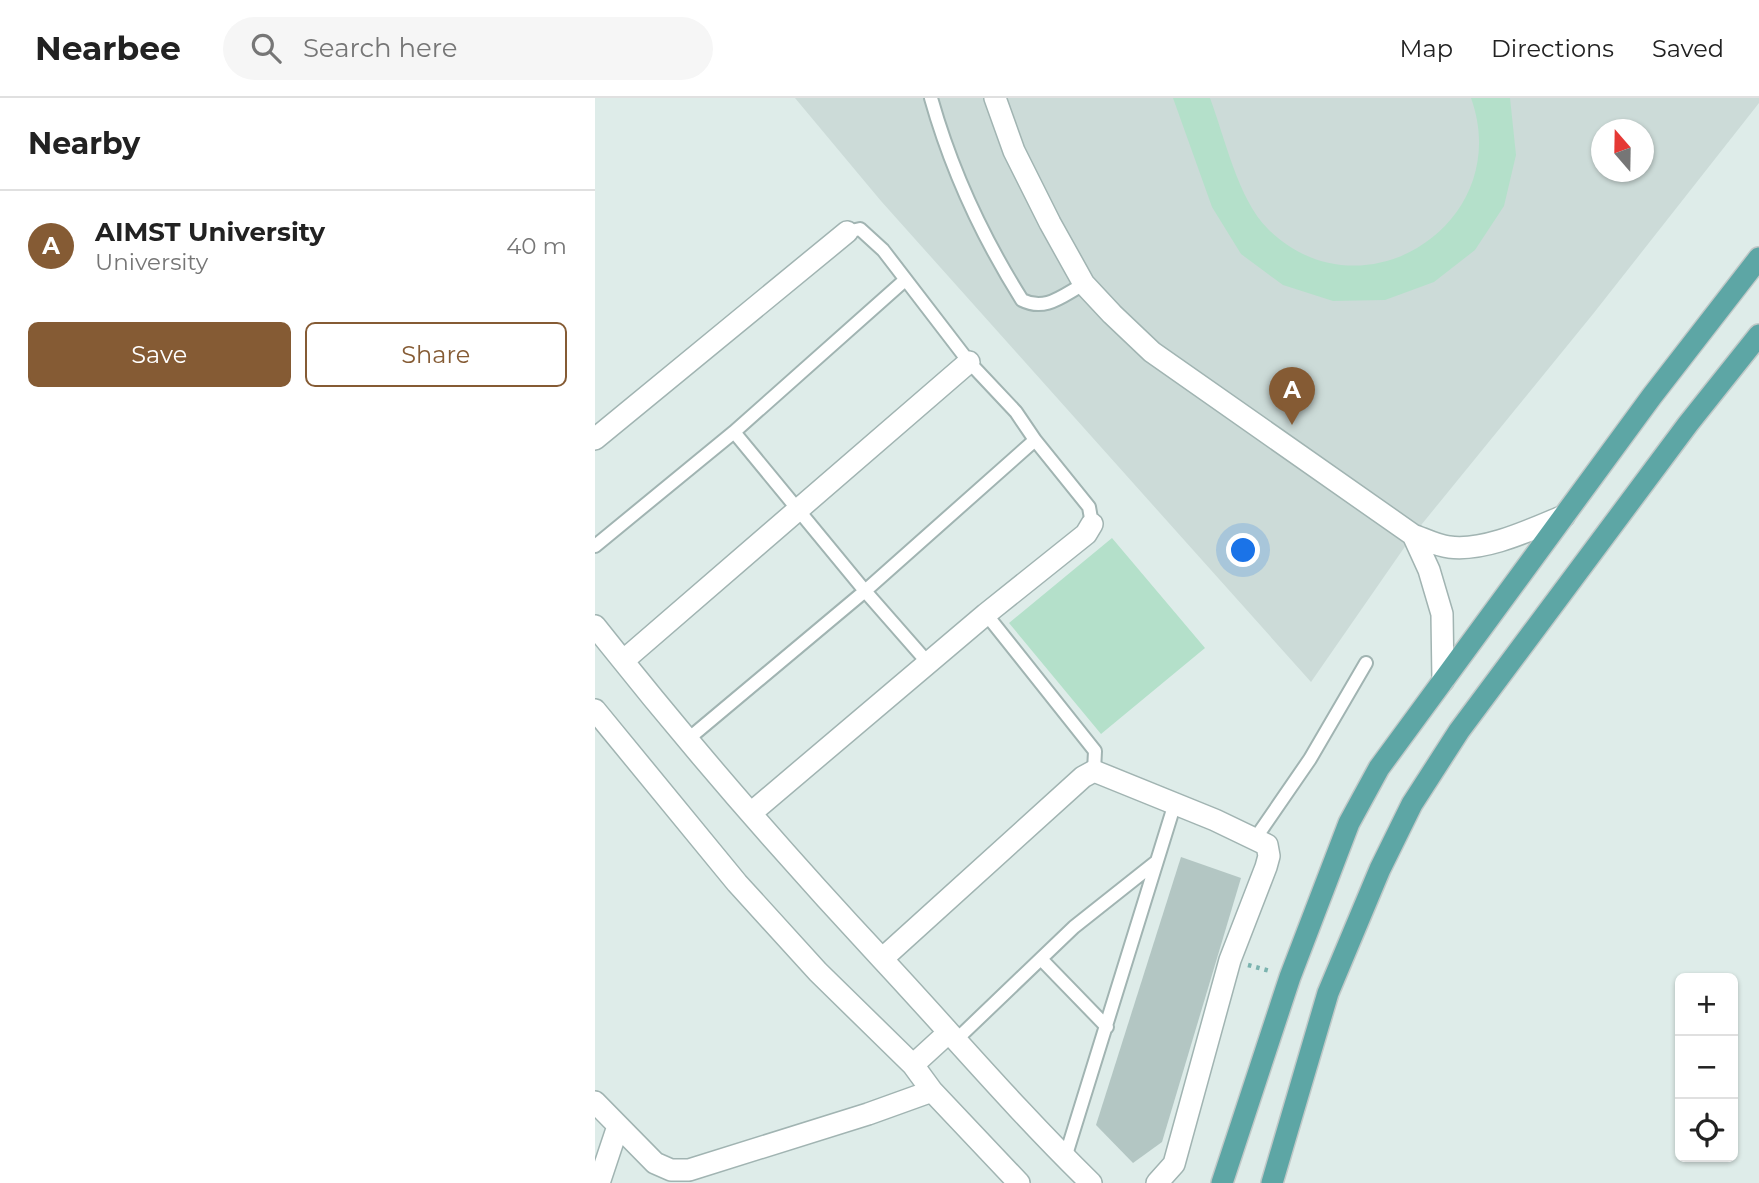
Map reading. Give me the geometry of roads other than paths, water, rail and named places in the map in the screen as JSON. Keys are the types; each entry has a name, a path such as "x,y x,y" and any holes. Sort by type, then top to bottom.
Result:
{"main road":[{"path":"1222,1183 1290,977 1349,823 1379,768 1652,396 1759,258"},
{"path":"1272,1183 1328,993 1380,869 1412,804 1459,731 1688,424 1759,335"}],"street":[{"path":"995,98 1014,151 1084,284 1152,352 1413,536 1450,547 1480,545 1513,536 1564,516"},
{"path":"595,439 847,232"},
{"path":"623,661 969,362"},
{"path":"751,813 986,614 1087,534 1092,524"},
{"path":"1413,536 1429,570 1442,614 1443,681"},
{"path":"595,626 687,740 751,813 1008,1099 1091,1183"},
{"path":"595,710 737,883 818,972 913,1065 932,1091 1019,1183"},
{"path":"883,960 1083,777 1094,771 1175,803 1267,845 1269,856 1230,960 1174,1164 1157,1183"},
{"path":"913,1065 952,1037"},
{"path":"595,1102 655,1163 671,1170 689,1170 932,1091"},
{"path":"599,1183 618,1126"}],"lane":[{"path":"931,98 947,150 964,191 1022,300 1034,307 1049,303 1084,284"},
{"path":"847,232 860,229 869,234 969,362 1006,401 1089,507 1092,524"},
{"path":"595,546 734,432 905,280"},
{"path":"734,432 929,664"},
{"path":"687,740 865,591 1034,440"},
{"path":"986,614 1095,751 1094,771"},
{"path":"1255,839 1310,759 1366,663"},
{"path":"1065,1158 1175,803"},
{"path":"952,1037 1074,927 1156,862"},
{"path":"1041,959 1107,1027"}],"place":[{"name":"AIMST University","path":"1292,425"}]}
